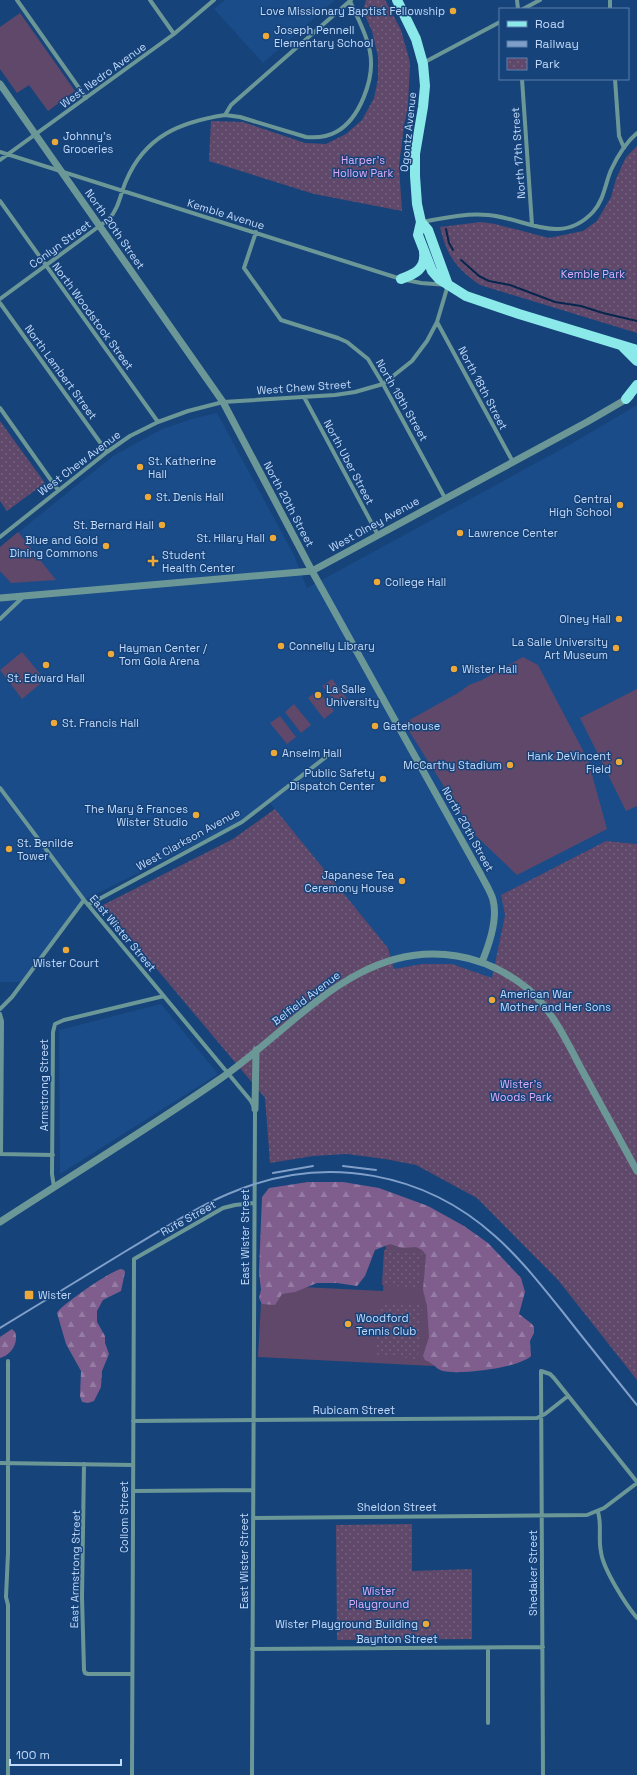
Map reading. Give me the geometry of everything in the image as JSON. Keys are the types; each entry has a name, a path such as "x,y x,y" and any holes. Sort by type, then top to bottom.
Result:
{"main road":[{"name":"Ogontz Avenue","path":"397,0 416,39 423,64 425,86 415,162 417,204 421,222 418,236 432,271 439,279 466,296 637,350"},
{"name":"Ogontz Avenue","path":"421,222 428,230 448,285"},
{"path":"401,279 411,275 421,268 425,258 424,252"},
{"path":"620,344 637,362"},
{"path":"626,399 637,385"}],"street":[{"path":"18,0 86,98"},
{"path":"150,0 174,34"},
{"name":"West Nedro Avenue","path":"0,160 174,34 214,0"},
{"path":"350,0 366,39 372,63 367,91 359,108 348,122 336,132 314,138 225,115 236,100 350,0"},
{"path":"526,8 540,0"},
{"path":"423,64 499,23"},
{"name":"North 17th Street","path":"522,80 532,225"},
{"path":"615,80 619,136 624,148"},
{"name":"North 20th Street","path":"0,84 223,402 312,571 494,900 494,919 488,946 482,962"},
{"name":"Conlyn Street","path":"0,299 109,220 117,208 122,190 137,161 146,150 168,131 194,120 225,115"},
{"path":"421,222 459,215 476,214 505,218 552,230 564,229 582,222 594,211 601,200 611,170 624,148 637,133"},
{"name":"Kemble Avenue","path":"0,152 401,279 421,283 448,285"},
{"name":"North Woodstock Street","path":"0,202 158,422"},
{"name":"North 19th Street","path":"256,232 244,268 278,318 280,320 347,342 368,359 384,384 445,498"},
{"name":"West Chew Street","path":"223,402 355,392 384,384 412,361 427,341 437,322 448,285"},
{"name":"North Lambert Street","path":"0,303 107,452"},
{"name":"North 18th Street","path":"437,322 513,462"},
{"name":"West Olney Avenue","path":"0,598 312,571 637,393"},
{"name":"North Uber Street","path":"304,397 378,535"},
{"name":"West Chew Avenue","path":"0,537 58,490 130,436 158,422 188,411 223,402"},
{"path":"0,408 58,490"},
{"path":"0,619 23,596"},
{"name":"West Clarkson Avenue","path":"88,904 242,822 331,754"},
{"name":"East Wister Street","path":"0,788 84,900 251,1101 255,1109 252,1775"},
{"path":"0,1008 12,997 84,900"},
{"name":"Belfield Avenue","path":"0,1222 228,1074 331,990 357,974 381,963 403,957 428,954 451,955 482,962 519,982 537,998 552,1015 637,1171"},
{"name":"Armstrong Street","path":"54,1187 52,1174 53,1032 55,1024 64,1020 164,996"},
{"path":"0,1014 2,1021 1,1154 53,1155"},
{"path":"255,1109 256,1050"},
{"name":"Rufe Street","path":"134,1259 223,1208 235,1205 254,1204"},
{"name":"Collom Street","path":"132,1775 134,1259"},
{"path":"8,1361 6,1597 8,1605 8,1775"},
{"name":"Shedaker Street","path":"543,1775 541,1371 550,1374 568,1396"},
{"path":"541,1416 568,1396 637,1482 598,1512 600,1521 600,1548 602,1560 637,1618"},
{"name":"Rubicam Street","path":"133,1421 533,1418 541,1416"},
{"path":"0,1464 133,1464"},
{"name":"East Armstrong Street","path":"84,1464 82,1597 85,1673 132,1674"},
{"path":"133,1491 253,1490"},
{"name":"Sheldon Street","path":"253,1518 587,1515 598,1512"},
{"name":"Baynton Street","path":"252,1649 542,1647"},
{"path":"488,1648 488,1723"}],"shaded area":[{"name":"Joseph Pennell Elementary School","path":"225,0 335,0 263,63 214,9"},
{"name":"La Salle University","path":"637,405 637,844 606,841 501,895 505,915 492,978 452,964 422,964 394,969 388,948 269,802 244,820 84,900 23,982 0,982 0,547 113,456 162,429 195,418 217,413 294,555 307,588 571,444"},
{"path":"161,1004 218,1074 60,1174 59,1030"}],"green space":[{"name":"Harper's Hollow Park","path":"366,0 385,0 401,30 410,62 408,107 404,125 399,166 402,211 314,194 209,161 211,121 243,122 305,143 326,144 346,134 362,120 374,98 378,79 378,57 372,31 363,11"},
{"path":"20,13 75,91 48,111 29,85 17,93 0,69 0,27"},
{"name":"Kemble Park","path":"637,146 637,333 480,285 459,267 449,254 440,227 481,222 495,224 549,238 583,231 597,221 611,197 616,179 626,157"},
{"path":"0,421 45,483 7,511 0,501"},
{"path":"18,532 56,580 11,583 0,571 0,547"},
{"path":"22,652 45,680 22,699 0,670"},
{"name":"McCarthy Stadium","path":"523,657 538,665 588,760 607,829 517,875 474,834 404,723 458,693 469,685 482,680"},
{"path":"332,679 348,700 339,707 322,686"},
{"name":"Hank DeVincent Field","path":"637,689 637,806 626,811 580,718"},
{"path":"318,690 334,711 324,719 308,698"},
{"path":"294,704 311,725 301,733 285,712"},
{"path":"280,716 296,737 287,744 270,723"},
{"name":"Wister's Woods Park","path":"275,809 388,948 394,969 422,964 452,964 492,978 505,915 501,895 606,841 637,844 637,1380 558,1280 477,1198 416,1165 385,1159 347,1154 313,1156 270,1163 265,1098 103,905 233,839"},
{"path":"308,1182 343,1182 379,1188 428,1206 464,1226 488,1243 521,1278 525,1292 519,1314 534,1327 534,1333 530,1341 531,1356 515,1364 489,1370 462,1372 441,1370 425,1360 423,1356 429,1337 427,1306 423,1290 426,1255 422,1250 416,1247 402,1248 390,1244 375,1250 365,1276 357,1286 337,1283 317,1283 295,1292 282,1294 275,1305 262,1304 259,1298 261,1290 259,1272 262,1197 269,1188"},
{"name":"Woodford Tennis Club","path":"386,1243 440,1246 433,1366 258,1357 262,1285 383,1291"},
{"path":"384,1250 422,1252 420,1288 382,1285"},
{"path":"121,1269 125,1272 121,1291 103,1300 97,1311 97,1322 105,1336 105,1343 109,1354 102,1371 101,1387 94,1401 88,1403 82,1402 80,1396 81,1371 66,1344 57,1313 67,1303 87,1288"},
{"path":"380,1304 419,1305 422,1308 418,1355 414,1359 378,1355 376,1353"},
{"path":"12,1329 16,1336 15,1344 8,1354 0,1358 0,1337"},
{"name":"Wister Playground","path":"412,1524 412,1571 472,1569 472,1639 337,1640 336,1525"}],"waterway":[{"path":"446,229 449,243 453,250"},
{"path":"461,260 479,276 489,281 510,285 555,302 581,306 637,321"}],"railway":[{"path":"273,1173 313,1166"},
{"path":"343,1166 376,1170"},
{"path":"0,1328 180,1218 223,1196 272,1179 306,1173 340,1172 373,1176 406,1184 437,1197 467,1214 495,1236 522,1263 637,1405"}],"place":[{"name":"Love Missionary Baptist Fellowship","path":"453,11"},
{"name":"Joseph Pennell Elementary School","path":"266,36"},
{"name":"Johnny's Groceries","path":"55,142"},
{"name":"St. Katherine Hall","path":"140,467"},
{"name":"St. Denis Hall","path":"148,497"},
{"name":"Central High School","path":"620,505"},
{"name":"St. Bernard Hall","path":"162,525"},
{"name":"Lawrence Center","path":"460,533"},
{"name":"St. Hilary Hall","path":"273,538"},
{"name":"Blue and Gold Dining Commons","path":"106,546"},
{"name":"Student Health Center","path":"153,561"},
{"name":"College Hall","path":"377,582"},
{"name":"Olney Hall","path":"619,619"},
{"name":"Connelly Library","path":"281,646"},
{"name":"La Salle University Art Museum","path":"616,648"},
{"name":"Hayman Center / Tom Gola Arena","path":"111,654"},
{"name":"St. Edward Hall","path":"46,665"},
{"name":"Wister Hall","path":"454,669"},
{"name":"La Salle University","path":"318,695"},
{"name":"St. Francis Hall","path":"54,723"},
{"name":"Gatehouse","path":"375,726"},
{"name":"Anselm Hall","path":"274,753"},
{"name":"Hank DeVincent Field","path":"619,762"},
{"name":"McCarthy Stadium","path":"510,765"},
{"name":"Public Safety Dispatch Center","path":"383,779"},
{"name":"The Mary & Frances Wister Studio","path":"196,815"},
{"name":"St. Benilde Tower","path":"9,849"},
{"name":"Japanese Tea Ceremony House","path":"402,881"},
{"name":"Wister Court","path":"66,950"},
{"name":"American War Mother and Her Sons","path":"492,1000"},
{"name":"Wister","path":"29,1295"},
{"name":"Woodford Tennis Club","path":"348,1324"},
{"name":"Wister Playground Building","path":"426,1624"}]}
